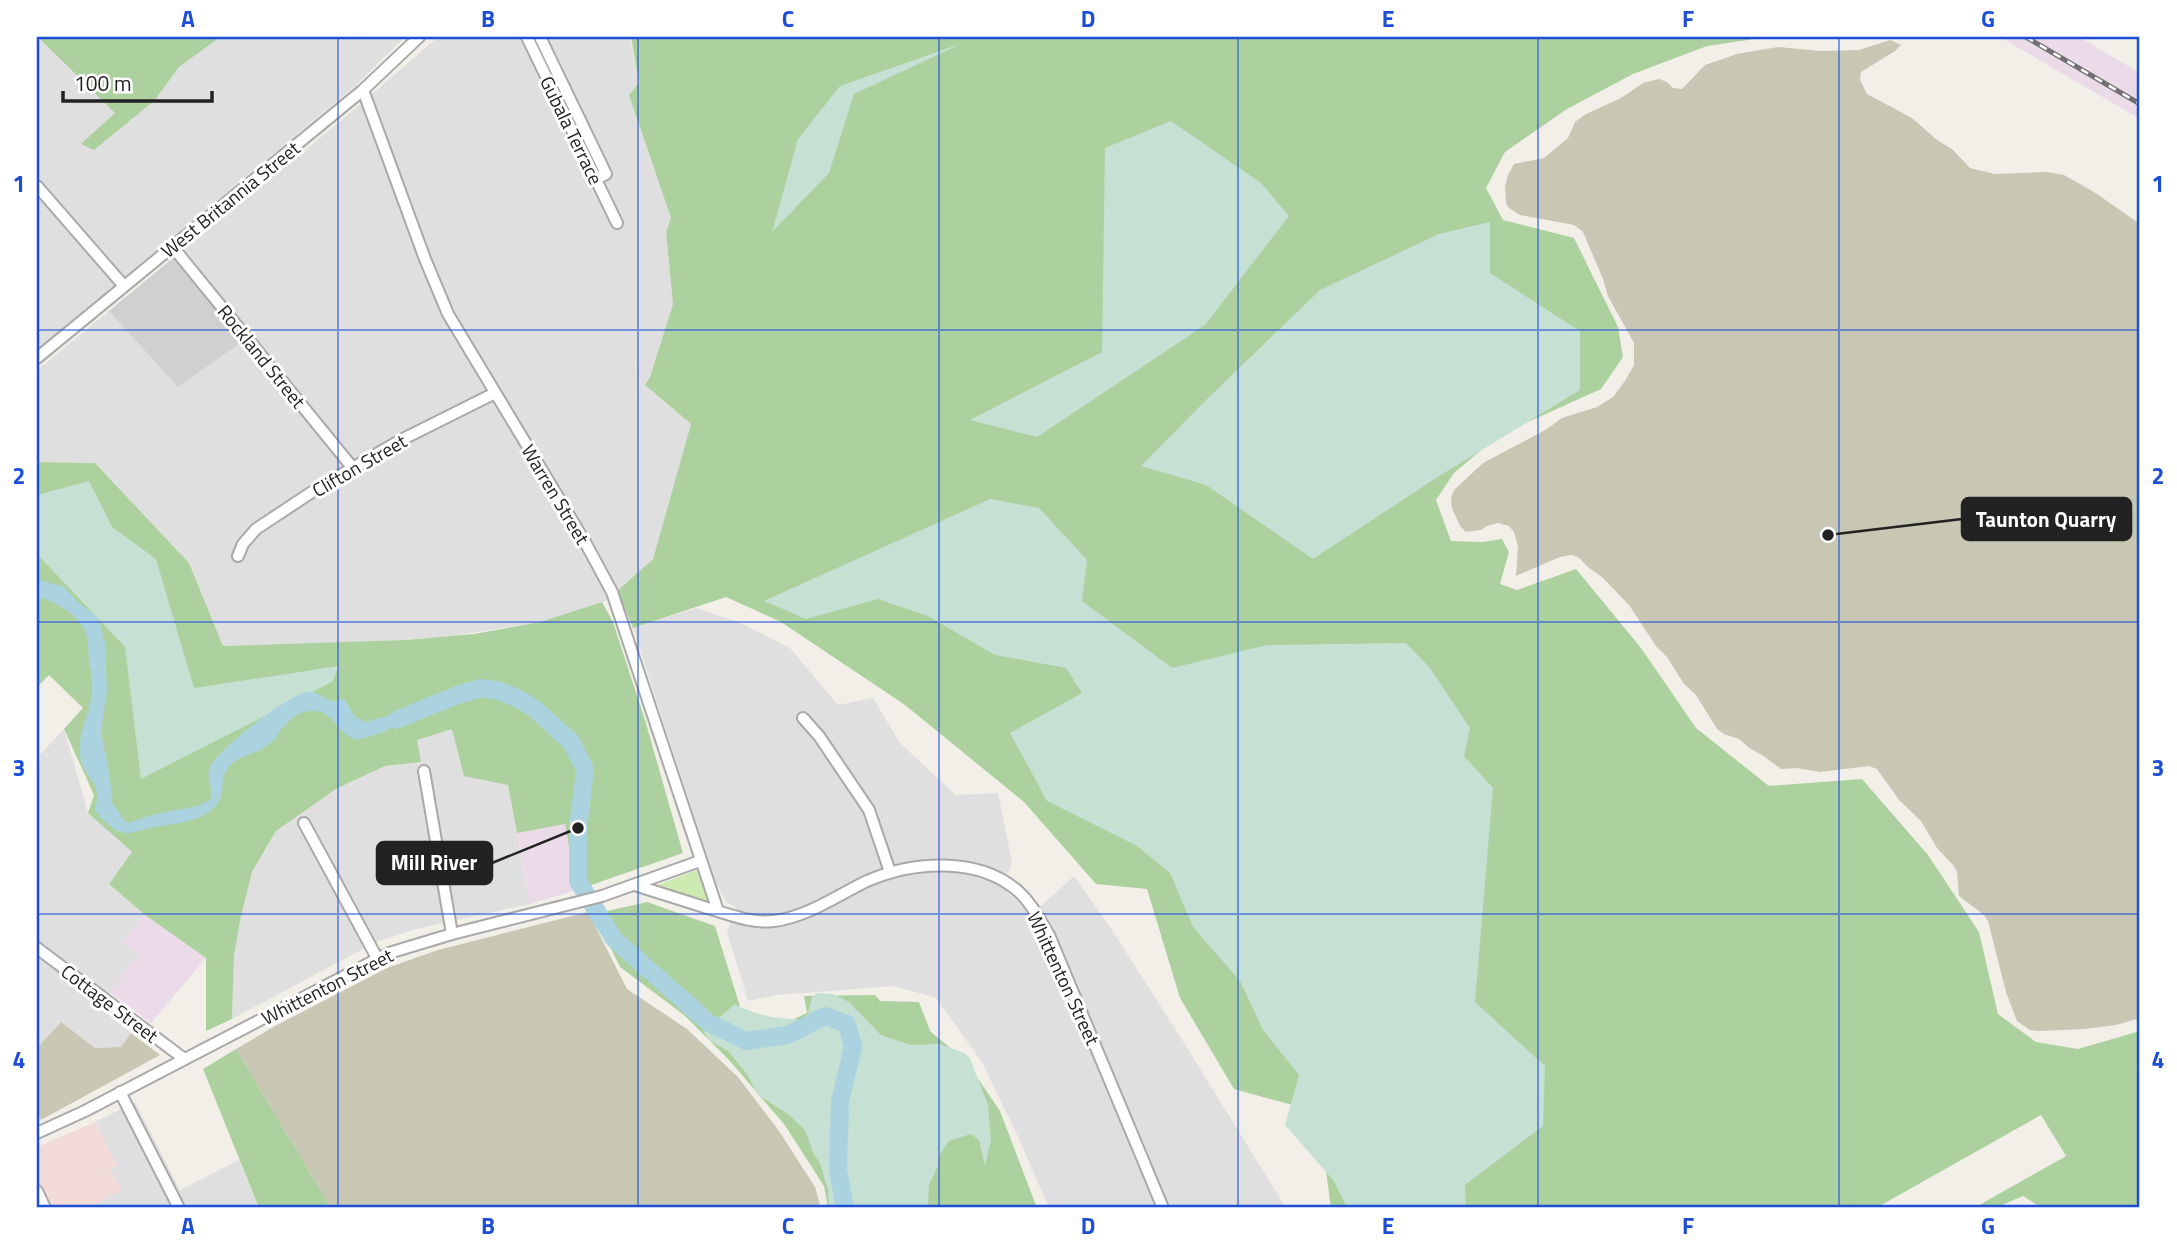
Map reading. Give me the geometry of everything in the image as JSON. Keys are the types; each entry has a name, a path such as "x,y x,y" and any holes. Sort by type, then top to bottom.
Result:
{"street":[{"name":"West Britannia Street","path":"37,358 363,90 419,37"},
{"name":"Gubala Terrace","path":"527,37 617,223"},
{"name":"Gubala Terrace","path":"540,37 606,174 596,179"},
{"name":"Warren Street","path":"363,90 439,294 612,592 718,911"},
{"path":"37,186 124,286"},
{"name":"Rockland Street","path":"172,246 352,467"},
{"name":"Clifton Street","path":"238,556 243,544 256,529 352,467 495,393"},
{"path":"803,718 820,736 869,810 890,873"},
{"path":"424,771 452,934"},
{"path":"303,823 377,958"},
{"name":"Whittenton Street","path":"37,1133 72,1118 377,958 452,934 602,896 701,861"},
{"name":"Whittenton Street","path":"635,886 755,921 779,920 890,873 926,866 977,869 1010,885 1028,901 1049,935 1163,1208"},
{"name":"Cottage Street","path":"37,947 183,1058"},
{"path":"120,1092 179,1208"},
{"path":"37,1191 45,1208"}],"shaded area":[{"path":"37,37 405,37 356,85 37,350"},
{"path":"438,37 630,37 639,83 629,95 671,218 666,232 673,304 650,377 645,385 691,424 653,559 606,601 540,622 453,636 354,644 223,646 189,563 95,463 37,462 37,370 343,119"},
{"path":"2000,37 2079,37 2140,73 2140,119"},
{"path":"1890,40 1901,45 1861,72 1860,80 1867,94 1912,118 1953,150 1970,168 1995,174 2047,172 2064,175 2140,224 2140,1018 2116,1025 2038,1031 2030,1030 2017,1021 2006,992 1988,921 1959,896 1954,866 1937,848 1921,821 1899,800 1877,769 1869,766 1820,772 1797,768 1781,769 1739,739 1724,734 1717,729 1696,695 1684,684 1629,605 1578,557 1560,557 1516,576 1518,546 1509,526 1498,523 1481,530 1466,532 1460,526 1452,508 1451,497 1455,489 1483,463 1547,429 1562,418 1597,407 1613,397 1634,365 1634,343 1608,296 1583,232 1574,225 1520,215 1506,203 1505,186 1514,164 1544,158 1568,138 1575,122 1643,83 1659,79 1673,88 1682,89 1705,65 1737,54 1778,47 1821,51 1859,50"},
{"path":"963,43 854,94 829,173 772,232 798,139 840,86"},
{"path":"1171,121 1261,183 1289,216 1205,325 1037,437 970,420 1102,352 1105,148"},
{"path":"1490,222 1490,273 1580,331 1580,390 1436,478 1313,559 1206,485 1141,466 1320,290 1439,234"},
{"path":"173,258 243,341 178,387 109,311"},
{"path":"89,481 112,527 156,559 194,688 339,666 332,682 141,779 125,647 37,554 37,495"},
{"path":"990,499 1039,508 1087,560 1082,601 1172,668 1267,645 1406,643 1430,668 1470,728 1464,756 1493,788 1475,1002 1545,1066 1543,1126 1465,1185 1466,1208 1347,1208 1334,1181 1285,1125 1299,1075 1263,1030 1240,981 1193,927 1170,873 1137,846 1047,801 1010,733 1082,693 1066,668 995,655 928,616 878,599 806,619 764,601"},
{"path":"696,608 741,623 790,648 838,705 873,698 900,743 956,795 998,793 1012,863 1002,886 1031,915 1074,876 1181,1038 1286,1208 1049,1208 982,1062 936,998 894,986 777,995 748,1001 727,932 737,908 726,902 715,881 633,628"},
{"path":"64,729 88,813 132,852 109,884 145,915 124,942 139,955 99,1007 131,1033 121,1047 95,1048 61,1022 37,1048 37,758"},
{"path":"452,729 508,785 530,904 420,928 376,942 232,1019 234,956 241,916 252,872 276,831 336,789 385,766 421,762 416,740"},
{"path":"565,823 577,890 530,904 517,833"},
{"path":"588,912 627,989 687,1029 738,1077 779,1131 815,1187 821,1208 331,1208 236,1049 387,968 438,950"},
{"path":"145,915 206,958 151,1023 109,992 139,955 123,942"},
{"path":"818,993 833,994 849,1002 881,1035 911,1045 940,1044 970,1058 988,1105 991,1140 985,1166 979,1140 971,1134 949,1141 940,1154 938,1166 929,1185 928,1208 829,1208 828,1190 820,1163 814,1155 805,1130 788,1114 758,1095 747,1074 728,1051 710,1041 703,1031 735,1004 767,1016 802,1019 808,1014 812,997"},
{"path":"61,1022 95,1048 121,1047 131,1033 160,1055 41,1120 37,1112 37,1048"},
{"path":"135,1102 180,1190 239,1160 259,1208 87,1208 121,1190 110,1168 116,1165 95,1122"},
{"path":"95,1122 117,1165 110,1169 121,1190 87,1208 48,1208 37,1186 37,1147"}],"green space":[{"path":"38,37 220,37 179,67 154,101 94,150 81,144 115,113"},
{"path":"631,37 1768,37 1707,46 1633,74 1567,109 1505,152 1486,188 1503,220 1574,238 1618,327 1623,357 1601,389 1499,435 1454,473 1436,500 1451,541 1483,542 1502,539 1509,552 1500,584 1517,590 1576,569 1641,648 1696,728 1769,786 1862,779 1928,855 1979,932 1998,1014 2036,1042 2078,1049 2140,1031 2140,1208 2042,1208 2023,1196 1995,1208 1974,1208 2066,1156 2041,1115 1876,1208 1331,1208 1318,1112 1234,1089 1180,998 1147,889 1096,884 1024,802 905,705 781,622 726,597 633,628 617,591 653,559 691,424 645,385 650,377 673,304 666,232 671,218 629,95 639,83"},
{"path":"37,462 95,463 189,563 223,646 406,640 474,634 540,622 602,602 613,622 645,720 683,853 577,890 565,824 517,833 508,785 464,776 452,729 417,740 421,762 385,766 336,789 276,831 252,872 241,916 234,956 232,1019 206,1031 206,958 145,915 109,884 132,852 88,813 94,795 64,729 83,708 49,675 39,685 37,683"},
{"path":"697,870 709,903 655,886"},
{"path":"647,902 715,926 742,1013 775,1028 807,1013 804,996 875,995 880,1001 919,1002 930,1031 966,1061 1000,1111 1037,1208 828,1208 824,1186 784,1124 729,1060 684,1015 620,967 594,914"},
{"path":"236,1049 331,1208 259,1208 203,1069"}],"water":[{"path":"37,579 64,587 98,618 105,643 107,690 101,732 112,802 128,823 155,814 198,806 211,799 209,771 216,759 255,724 299,695 312,692 330,701 344,699 355,717 366,722 429,704 384,732 357,740 324,714 317,711 300,713 288,722 270,743 240,758 228,768 223,778 221,798 208,813 184,822 131,833 120,832 95,810 96,789 81,759 81,737 92,689 86,633 81,623 70,613 57,604 37,597"}],"waterway":[{"path":"396,720 481,688 499,691 535,709 571,742 585,769 578,828 578,881 614,939 709,1023 746,1041 788,1035 825,1016 847,1024 853,1047 840,1101 838,1170 845,1208"}],"railway":[{"path":"2026,37 2140,104"}],"place":[{"name":"Taunton Quarry","path":"1828,535"},
{"name":"Mill River","path":"578,828"}]}
